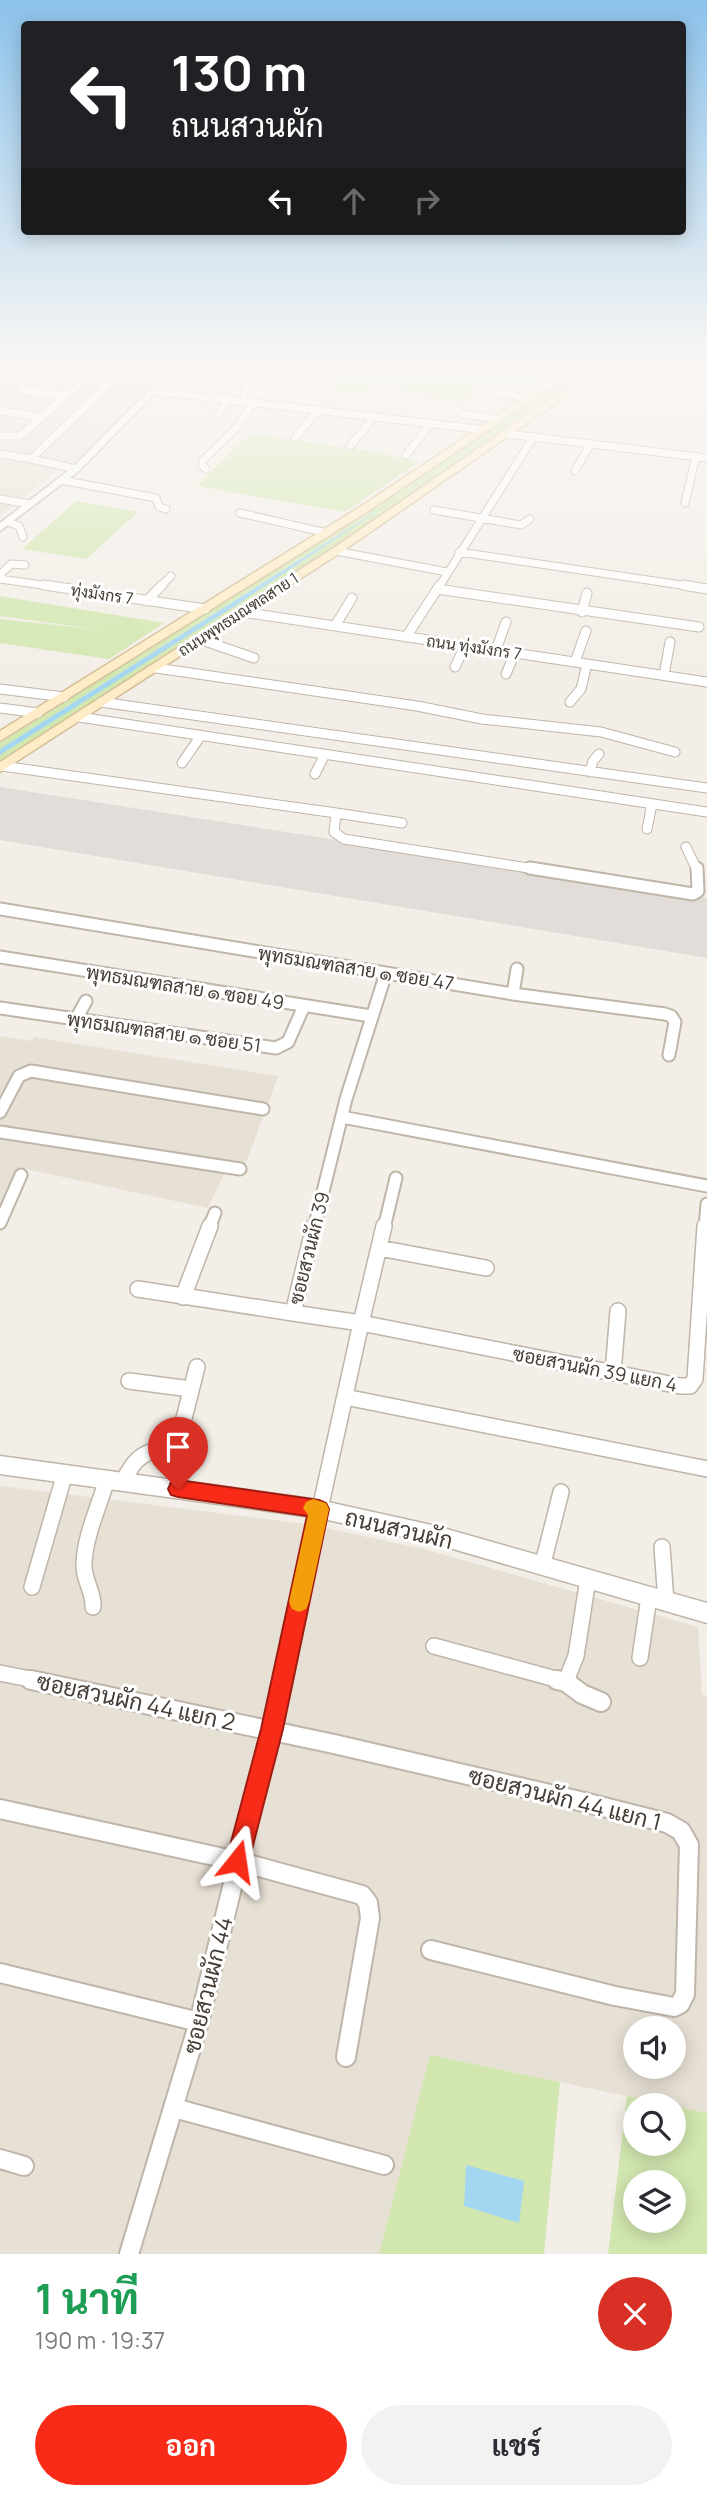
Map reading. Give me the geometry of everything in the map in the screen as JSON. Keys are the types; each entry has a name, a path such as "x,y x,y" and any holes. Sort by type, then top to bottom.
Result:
{"main road":[{"name":"ถนนพุทธมณฑลสาย 1","path":"0,737 327,533 425,468"},
{"name":"ถนนพุทธมณฑลสาย 1","path":"1,767 336,551 456,468"}],"street":[{"path":"406,637 516,468"},
{"path":"685,503 693,468"},
{"path":"4,525 76,469"},
{"path":"61,480 156,498 157,506 166,509"},
{"path":"127,493 137,483"},
{"path":"0,499 30,504"},
{"path":"434,510 521,525 530,519"},
{"path":"240,513 327,533"},
{"path":"4,525 19,526 23,537"},
{"path":"336,551 446,572"},
{"path":"459,552 707,589"},
{"path":"0,577 11,564 25,565"},
{"path":"147,601 171,576"},
{"name":"ทุ่งมังกร 7","path":"0,577 205,609"},
{"path":"437,589 582,612 699,626"},
{"path":"582,612 587,593"},
{"path":"335,626 352,598"},
{"name":"ถนน ทุ่งมังกร 7","path":"242,612 707,682"},
{"path":"496,650 506,622"},
{"path":"575,662 586,631"},
{"path":"199,639 254,658"},
{"path":"664,675 670,642"},
{"path":"455,667 465,646"},
{"path":"506,674 515,653"},
{"path":"570,702 581,689 587,664"},
{"path":"156,668 417,706 482,719 589,730 625,737 675,752"},
{"path":"0,689 64,697"},
{"path":"101,702 707,788"},
{"path":"0,708 38,713"},
{"path":"79,717 707,813"},
{"path":"182,763 200,737"},
{"path":"590,772 593,761 600,754"},
{"path":"315,774 324,756"},
{"path":"505,783 513,770 509,761"},
{"path":"1,767 402,823"},
{"path":"648,829 652,804"},
{"path":"336,813 334,832 344,839 693,894 698,891 697,866 686,847"},
{"name":"พุทธมณฑลสาย ๑ ซอย 47","path":"0,909 386,974 671,1016 676,1022 669,1055"},
{"name":"พุทธมณฑลสาย ๑ ซอย 49","path":"0,957 371,1016"},
{"path":"513,994 517,969"},
{"name":"ซอยสวนผัก 39","path":"361,1323 293,1313 342,1116 386,974"},
{"path":"76,1019 86,1001"},
{"name":"พุทธมณฑลสาย ๑ ซอย 51","path":"0,1008 276,1048 288,1042 304,1006"},
{"path":"0,1112 5,1093 19,1076 31,1071 263,1109"},
{"path":"342,1116 707,1186"},
{"path":"0,1132 240,1169"},
{"path":"0,1223 21,1175"},
{"path":"319,1509 396,1178"},
{"name":"ซอยสวนผัก 39 แยก 4","path":"361,1323 687,1387 693,1382 707,1204"},
{"path":"183,1297 215,1213"},
{"path":"379,1248 486,1268"},
{"path":"138,1289 293,1313"},
{"path":"613,1373 618,1311"},
{"path":"93,1606 94,1591 85,1576 84,1560 115,1480 139,1454 177,1446 197,1367"},
{"path":"129,1381 191,1389"},
{"path":"345,1397 707,1469"},
{"name":"ถนนสวนผัก","path":"0,1465 319,1509 436,1535 707,1613"},
{"path":"32,1587 65,1473"},
{"path":"542,1567 561,1492"},
{"name":"ซอยสวนผัก 44","path":"129,2254 199,2022 272,1729 319,1509"},
{"path":"640,1658 657,1600 662,1547"},
{"path":"566,1682 576,1656 588,1579"},
{"path":"434,1646 566,1682 582,1694 601,1702"},
{"name":"ซอยสวนผัก 44 แยก 2","path":"0,1673 272,1729"},
{"name":"ซอยสวนผัก 44 แยก 1","path":"272,1729 544,1791 667,1823 681,1831 689,1845 684,1994 680,2004 674,2007 615,1996 431,1950"},
{"path":"0,1809 237,1861 358,1892 366,1897 370,1918 346,2057"},
{"path":"0,1973 199,2022"},
{"path":"174,2108 383,2165"},
{"path":"0,2159 24,2166"}],"shaded area":[{"path":"0,468 59,468 0,517"},
{"path":"0,787 707,898 707,958 0,840"},
{"path":"0,1036 32,1041 34,1037 278,1076 242,1174 225,1172 208,1208 21,1168 0,1212"},
{"path":"0,1486 306,1524 424,1549 698,1627 702,1694 707,1696 707,2113 686,2109 686,2093 623,2093 623,2095 431,2055 379,2254 0,2254"}],"green space":[{"path":"215,468 410,468 345,512 197,486"},
{"path":"432,468 448,468 366,527 0,761 0,755 389,503 0,749 0,743"},
{"path":"76,501 138,512 86,559 22,549"},
{"path":"0,596 164,623 109,659 0,643 0,619 103,630 0,616"},
{"path":"430,2055 560,2082 544,2254 379,2254"},
{"path":"686,2109 707,2113 707,2254 608,2254 623,2129 623,2156 686,2156"}],"water":[{"path":"391,502 235,606 0,755 0,749"},
{"path":"466,2165 524,2181 519,2223 464,2206"}],"slow traffic":[{"path":"299,1602 319,1509 313,1508"}],"route":[{"path":"178,1489 319,1509 272,1729 237,1861"}]}
